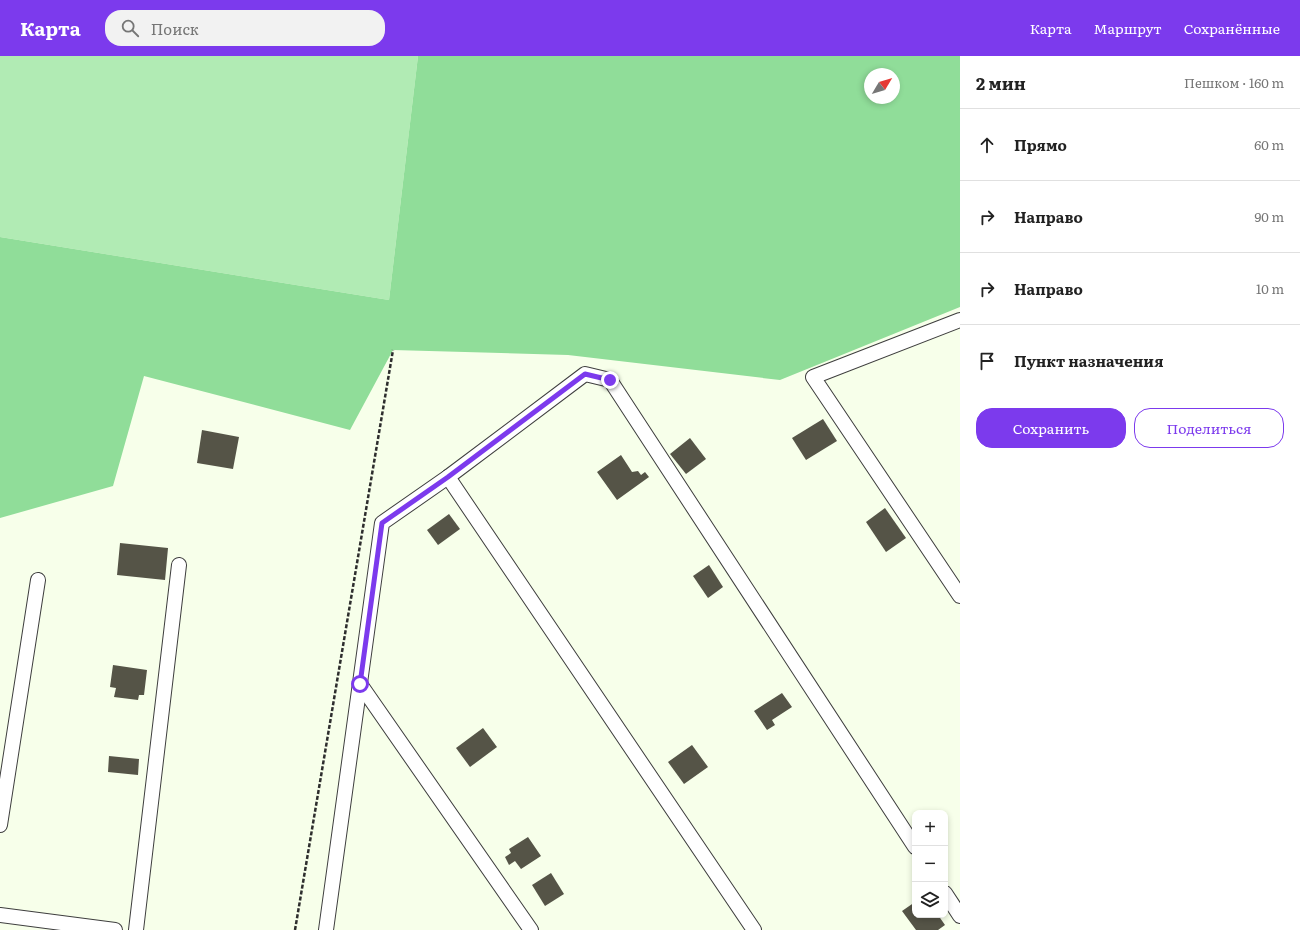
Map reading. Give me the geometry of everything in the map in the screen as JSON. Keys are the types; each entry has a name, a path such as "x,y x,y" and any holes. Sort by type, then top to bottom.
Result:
{"street":[{"path":"960,320 813,377 960,596"},
{"path":"326,930 382,523 448,477 585,374 610,380 914,846"},
{"path":"448,477 754,930"},
{"path":"136,930 179,565"},
{"path":"0,825 38,580"},
{"path":"360,684 531,930"},
{"path":"948,898 960,916"},
{"path":"0,915 115,930"}],"path":[{"path":"295,930 393,350"}],"green space":[{"path":"0,56 418,56 389,300 0,237"},
{"path":"418,56 960,56 960,307 780,380 568,355 393,350 350,430 144,376 113,486 0,518 0,237 389,300"}],"building":[{"path":"823,419 837,441 806,460 792,438"},
{"path":"202,430 239,437 233,469 197,463"},
{"path":"690,438 706,459 686,474 670,454"},
{"path":"621,455 632,472 638,471 641,475 645,472 649,477 617,500 597,472"},
{"path":"885,508 906,538 886,552 866,522"},
{"path":"449,514 460,529 438,545 427,530"},
{"path":"120,543 168,548 165,580 117,575"},
{"path":"709,565 723,587 708,598 693,576"},
{"path":"113,665 147,670 144,695 139,695 138,700 114,697 116,688 110,687"},
{"path":"782,693 792,707 772,720 775,725 767,730 754,711"},
{"path":"483,728 497,747 470,767 456,748"},
{"path":"692,745 708,767 684,784 668,762"},
{"path":"109,756 139,759 138,775 108,772"},
{"path":"528,837 541,856 521,869 515,861 509,865 505,857 511,853 509,849"},
{"path":"551,873 564,894 545,906 532,885"},
{"path":"912,904 912,918 940,918 945,925 938,930 916,930 902,911"}],"route":[{"path":"360,684 382,523 448,477 585,374 610,380"}]}
